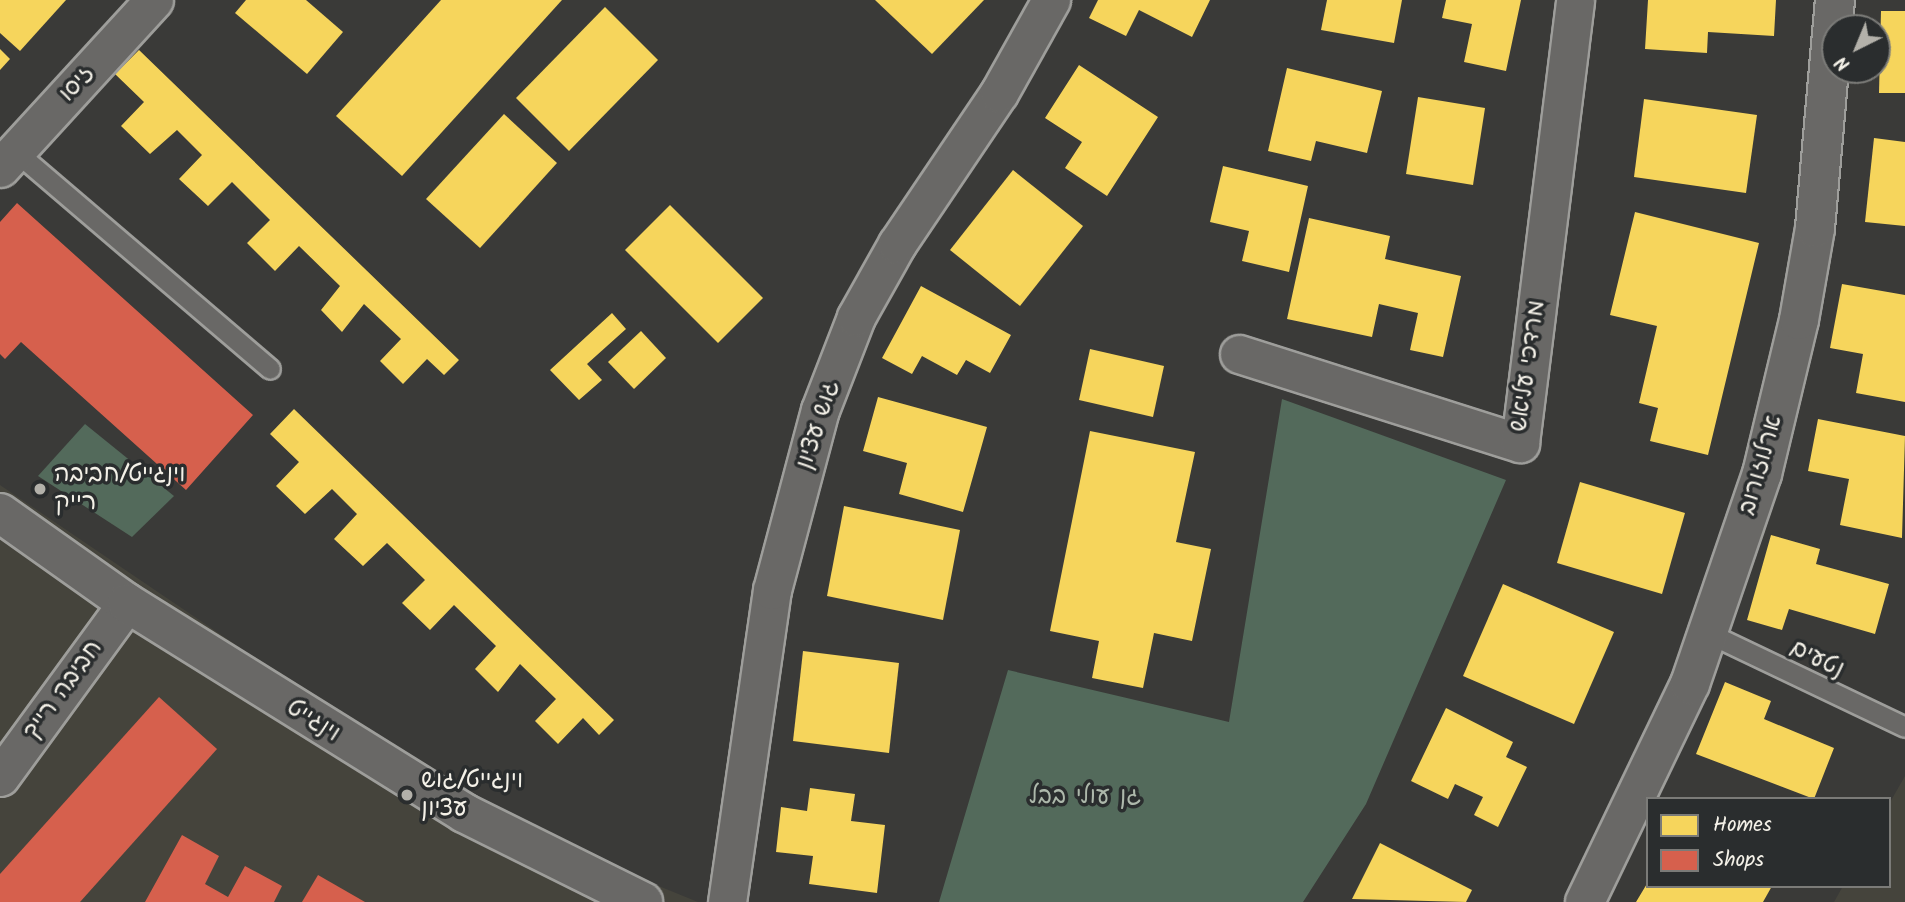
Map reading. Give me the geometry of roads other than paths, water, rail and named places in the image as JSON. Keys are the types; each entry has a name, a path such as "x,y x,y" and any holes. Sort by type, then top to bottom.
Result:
{"street":[{"name":"זיסו","path":"8,159 154,0"},
{"name":"גוש עציון","path":"727,902 772,590 820,410 862,307 897,244 999,93 1051,0"},
{"name":"מרדכי עליאש","path":"1239,354 1520,443 1575,0"},
{"name":"ארלוזורוב","path":"1585,902 1690,684 1762,474 1799,320 1815,228 1835,0"},
{"name":"וינגייט","path":"0,513 127,603 464,813 643,902"},
{"name":"חביבה רייך","path":"0,777 127,603"}],"lane":[{"path":"8,159 270,369"},
{"name":"נטעים","path":"1708,633 1905,726"}],"place":[{"name":"וינגייט/חביבה רייק","path":"40,489"},
{"name":"וינגייט/גוש עציון","path":"407,795"}],"park label":[{"name":"גן עולי בבל","path":"1085,797"}]}
